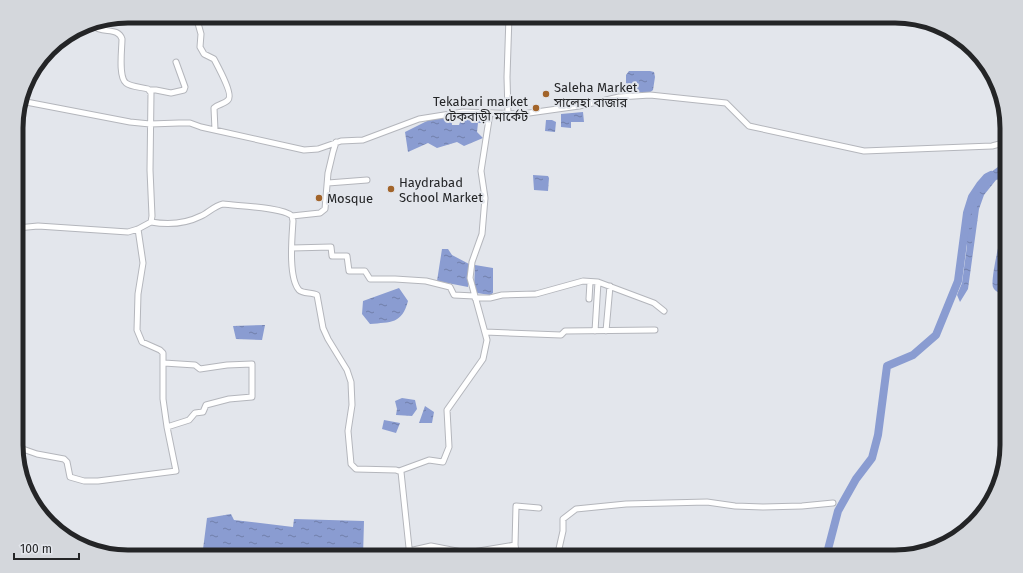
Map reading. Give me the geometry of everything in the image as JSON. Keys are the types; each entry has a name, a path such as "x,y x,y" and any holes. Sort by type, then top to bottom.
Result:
{"street":[{"path":"198,23 201,34 200,47 204,54 214,59 228,88 230,96 228,100 214,108 215,130"},
{"path":"508,113 507,77 509,23"},
{"path":"98,28 117,32 121,35 121,68 123,80 127,84 150,90 171,93 184,90 185,87 176,62"},
{"path":"150,90 151,222"},
{"path":"27,102 130,122 150,124 167,122 184,123 304,150 318,149 336,142 363,140 419,118 463,112 522,114 579,106 619,97 650,96 726,103 749,126 864,151 992,146 1000,144"},
{"path":"292,216 292,267 297,286 303,292 317,295 323,328 350,376 352,405 348,431 351,464 356,469 399,471 429,460 443,462 449,447 447,410 483,359 487,340 470,278 472,262 482,234 484,198 481,171 490,113"},
{"path":"23,227 38,226 128,232 138,229 151,222 170,224 182,222 201,216 218,205 223,204 286,212 292,216 320,213 325,209 333,152 336,142"},
{"path":"328,183 367,180"},
{"path":"23,449 37,454 64,459 67,462 70,477 84,481 98,481 176,471 163,399 164,353 142,342 137,330 138,294 143,263 138,229"},
{"path":"292,248 331,247 332,256 347,256 349,271 365,272 370,279 426,281 450,287 454,295 490,298 502,295 536,294 583,281 598,282 654,303 664,311"},
{"path":"589,299 590,282"},
{"path":"595,331 598,282"},
{"path":"606,330 610,286"},
{"path":"485,332 561,335 565,331 655,330"},
{"path":"164,363 195,365 200,369 226,365 252,364 252,397 229,399 206,405 203,412 195,413 189,420 167,427"},
{"path":"399,471 401,474 409,550"},
{"path":"559,550 564,531 563,519 576,509 626,504 707,502 736,506 763,507 802,506 833,503"},
{"path":"516,550 516,506 539,508"},
{"path":"481,550 515,545"},
{"path":"420,550 431,546 455,550"}],"water":[{"path":"629,71 654,72 655,77 653,90 649,93 626,91 626,75"},
{"path":"583,112 584,122 571,122 571,128 561,127 561,114"},
{"path":"451,115 452,125 459,125 462,117 481,118 482,123 478,123 477,132 483,138 464,146 457,142 437,148 428,143 408,152 405,132 429,120"},
{"path":"546,120 556,122 555,132 545,131"},
{"path":"1000,165 1000,179 996,180 984,195 979,209 968,289 960,302 957,295 962,283 967,246 966,225 973,194 987,175"},
{"path":"533,175 548,176 548,191 534,190"},
{"path":"1000,242 1000,294 994,290 993,287 995,264"},
{"path":"442,249 448,249 452,255 469,264 468,287 437,281"},
{"path":"475,265 493,268 493,293 490,295 477,293 474,289"},
{"path":"399,288 408,301 406,309 399,318 390,322 370,324 362,314 363,301"},
{"path":"265,325 262,340 236,339 233,326"},
{"path":"402,398 415,400 417,409 412,416 396,415 397,409 395,401"},
{"path":"425,406 434,412 432,423 419,423"},
{"path":"384,420 400,423 396,433 382,429"},
{"path":"231,514 234,520 293,527 294,519 364,521 363,550 203,550 207,518"}],"waterway":[{"path":"828,550 838,511 856,479 872,458 878,435 887,366 913,355 936,335 958,281 967,213 972,197 980,185 987,177 991,175"}],"place":[{"name":"Saleha Market সালেহা বাজার","path":"546,94"},
{"name":"Tekabari market টেকবাড়ী মার্কেট","path":"536,108"},
{"name":"Haydrabad School Market","path":"391,189"},
{"name":"Mosque","path":"319,198"}]}
